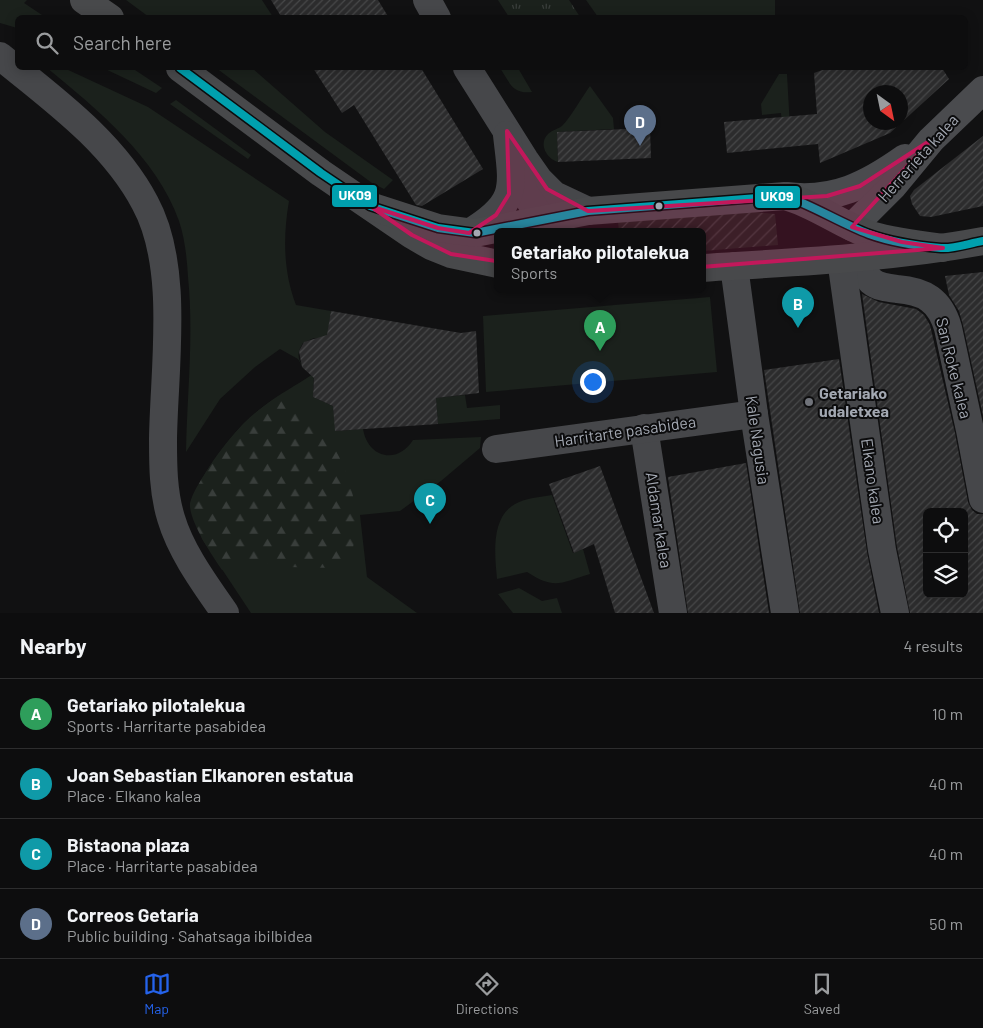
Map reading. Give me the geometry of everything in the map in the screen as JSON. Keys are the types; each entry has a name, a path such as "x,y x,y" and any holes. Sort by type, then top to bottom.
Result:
{"highway":[{"path":"84,0 106,15"},
{"path":"183,70 321,173 412,235 441,250 466,258 494,263"},
{"path":"505,228 547,226 588,211 785,196 796,199 870,234 902,242 943,248"},
{"path":"370,206 438,228 468,233 494,229"},
{"path":"840,259 852,227"},
{"path":"706,268 840,259 983,242"}],"street":[{"path":"427,0 435,15"},
{"path":"0,56 15,68"},
{"path":"17,70 72,116 118,161 137,189 153,220 165,272 166,328 163,462 168,504 171,518 182,545 225,613"},
{"path":"468,70 533,172 547,189 562,200 588,211"},
{"name":"Herrerieta kalea","path":"852,227 893,186 931,140 983,90"},
{"path":"507,131 517,173 524,192 547,226"},
{"path":"468,233 496,215 509,194 511,169 507,131"},
{"path":"785,196 802,198 827,196 860,186 888,170 931,140"},
{"name":"San Roke kalea","path":"840,259 866,274 877,285 885,288 920,292 931,300 942,315 948,328 983,500"},
{"name":"Elkano kalea","path":"840,259 882,550 895,613"},
{"name":"Kale Nagusia","path":"734,266 754,414 785,613"},
{"name":"Harritarte pasabidea","path":"496,449 754,414"},
{"name":"Aldamar kalea","path":"644,428 673,613"}],"highlighted area":[{"path":"507,131 547,189 588,211 827,196 860,186 931,140 852,227 902,242 943,248 613,274 565,272 451,254 412,235 370,206 438,228 469,233 496,215 509,194"}],"green space":[{"path":"0,0 27,0 24,3 42,15 15,15 15,27 0,23"},
{"path":"126,0 262,0 272,15 146,15"},
{"path":"498,0 569,0 579,15 508,15"},
{"path":"586,0 775,0 775,15 597,15"},
{"path":"49,70 68,70 148,107 289,201 285,253 286,266 296,305 331,311 327,339 314,338 303,343 300,348 299,357 302,365 314,374 313,397 333,406 336,431 363,429 366,439 371,446 377,452 384,455 399,453 413,440 481,437 480,448 441,481 400,511 360,515 367,577 417,613 251,613 202,539 190,504 212,463 230,438 252,416 313,374 304,369 298,359 280,349 255,367 220,399 186,452 190,365 190,299 183,235 169,198 156,176 124,136 86,100"},
{"path":"107,70 135,70 162,88 156,93"},
{"path":"219,70 254,70 325,132 393,180 384,189 372,183"},
{"path":"501,70 519,70 532,92 520,91 509,83"},
{"path":"779,74 787,74 791,146 785,147 781,113 762,115 761,104"},
{"path":"590,86 613,118 614,129 557,132 558,162 550,158 545,151 545,138 562,126"},
{"path":"176,100 251,155 248,159 170,104"},
{"path":"755,212 775,214 778,245 706,251 706,228 619,228 618,221"},
{"path":"710,297 717,372 486,392 483,316"},
{"path":"465,395 467,408 500,405 500,419 438,424 436,398"},
{"path":"274,399 296,406 310,416 333,446 349,482 354,501 355,537 350,556 345,563 337,568 286,567 243,561 222,570 203,539 191,513 190,506 197,488 230,439 255,413"},
{"path":"552,495 573,553 583,549 590,574 558,583 544,581 527,572 497,579 495,549 501,518 507,510 519,502"},
{"path":"519,588 542,601 557,598 562,613 513,613 498,594"}],"building":[{"path":"271,0 378,0 387,15 280,15"},
{"path":"314,70 422,70 483,169 422,206 416,205 354,105 342,113"},
{"path":"822,70 943,70 949,79 908,117 908,85 863,85 863,130 893,130 820,163 818,144 727,153 724,122 817,114 814,73"},
{"path":"650,128 651,158 558,162 557,132"},
{"path":"983,136 983,206 931,217 920,216 912,204 910,196 914,190"},
{"path":"983,272 983,416 963,325 959,311 949,295 945,276"},
{"path":"862,294 879,302 916,309 924,315 930,325 955,433 968,502 972,510 977,514 983,514 983,613 910,613 897,547"},
{"path":"331,311 461,333 476,331 479,393 436,398 438,424 335,431 333,406 313,397 314,378 302,367 299,351 304,342 327,335"},
{"path":"839,359 867,552 879,613 800,613 764,370"},
{"path":"746,463 769,613 688,613 668,477"},
{"path":"600,466 654,613 615,613 594,544 574,553 549,484"}],"transit line":[{"name":"UK09","path":"183,70 321,173 370,206 438,228 475,233 494,229"},
{"name":"UK09","path":"501,228 588,211 785,196 877,237 923,246 946,248 983,241"}],"place":[{"name":"Correos Getaria","path":"640,146"},
{"name":"Joan Sebastian Elkanoren estatua","path":"798,328"},
{"name":"Getariako pilotalekua","path":"600,351"},
{"name":"Getariako udaletxea","path":"809,402"},
{"name":"Bistaona plaza","path":"430,524"}]}
